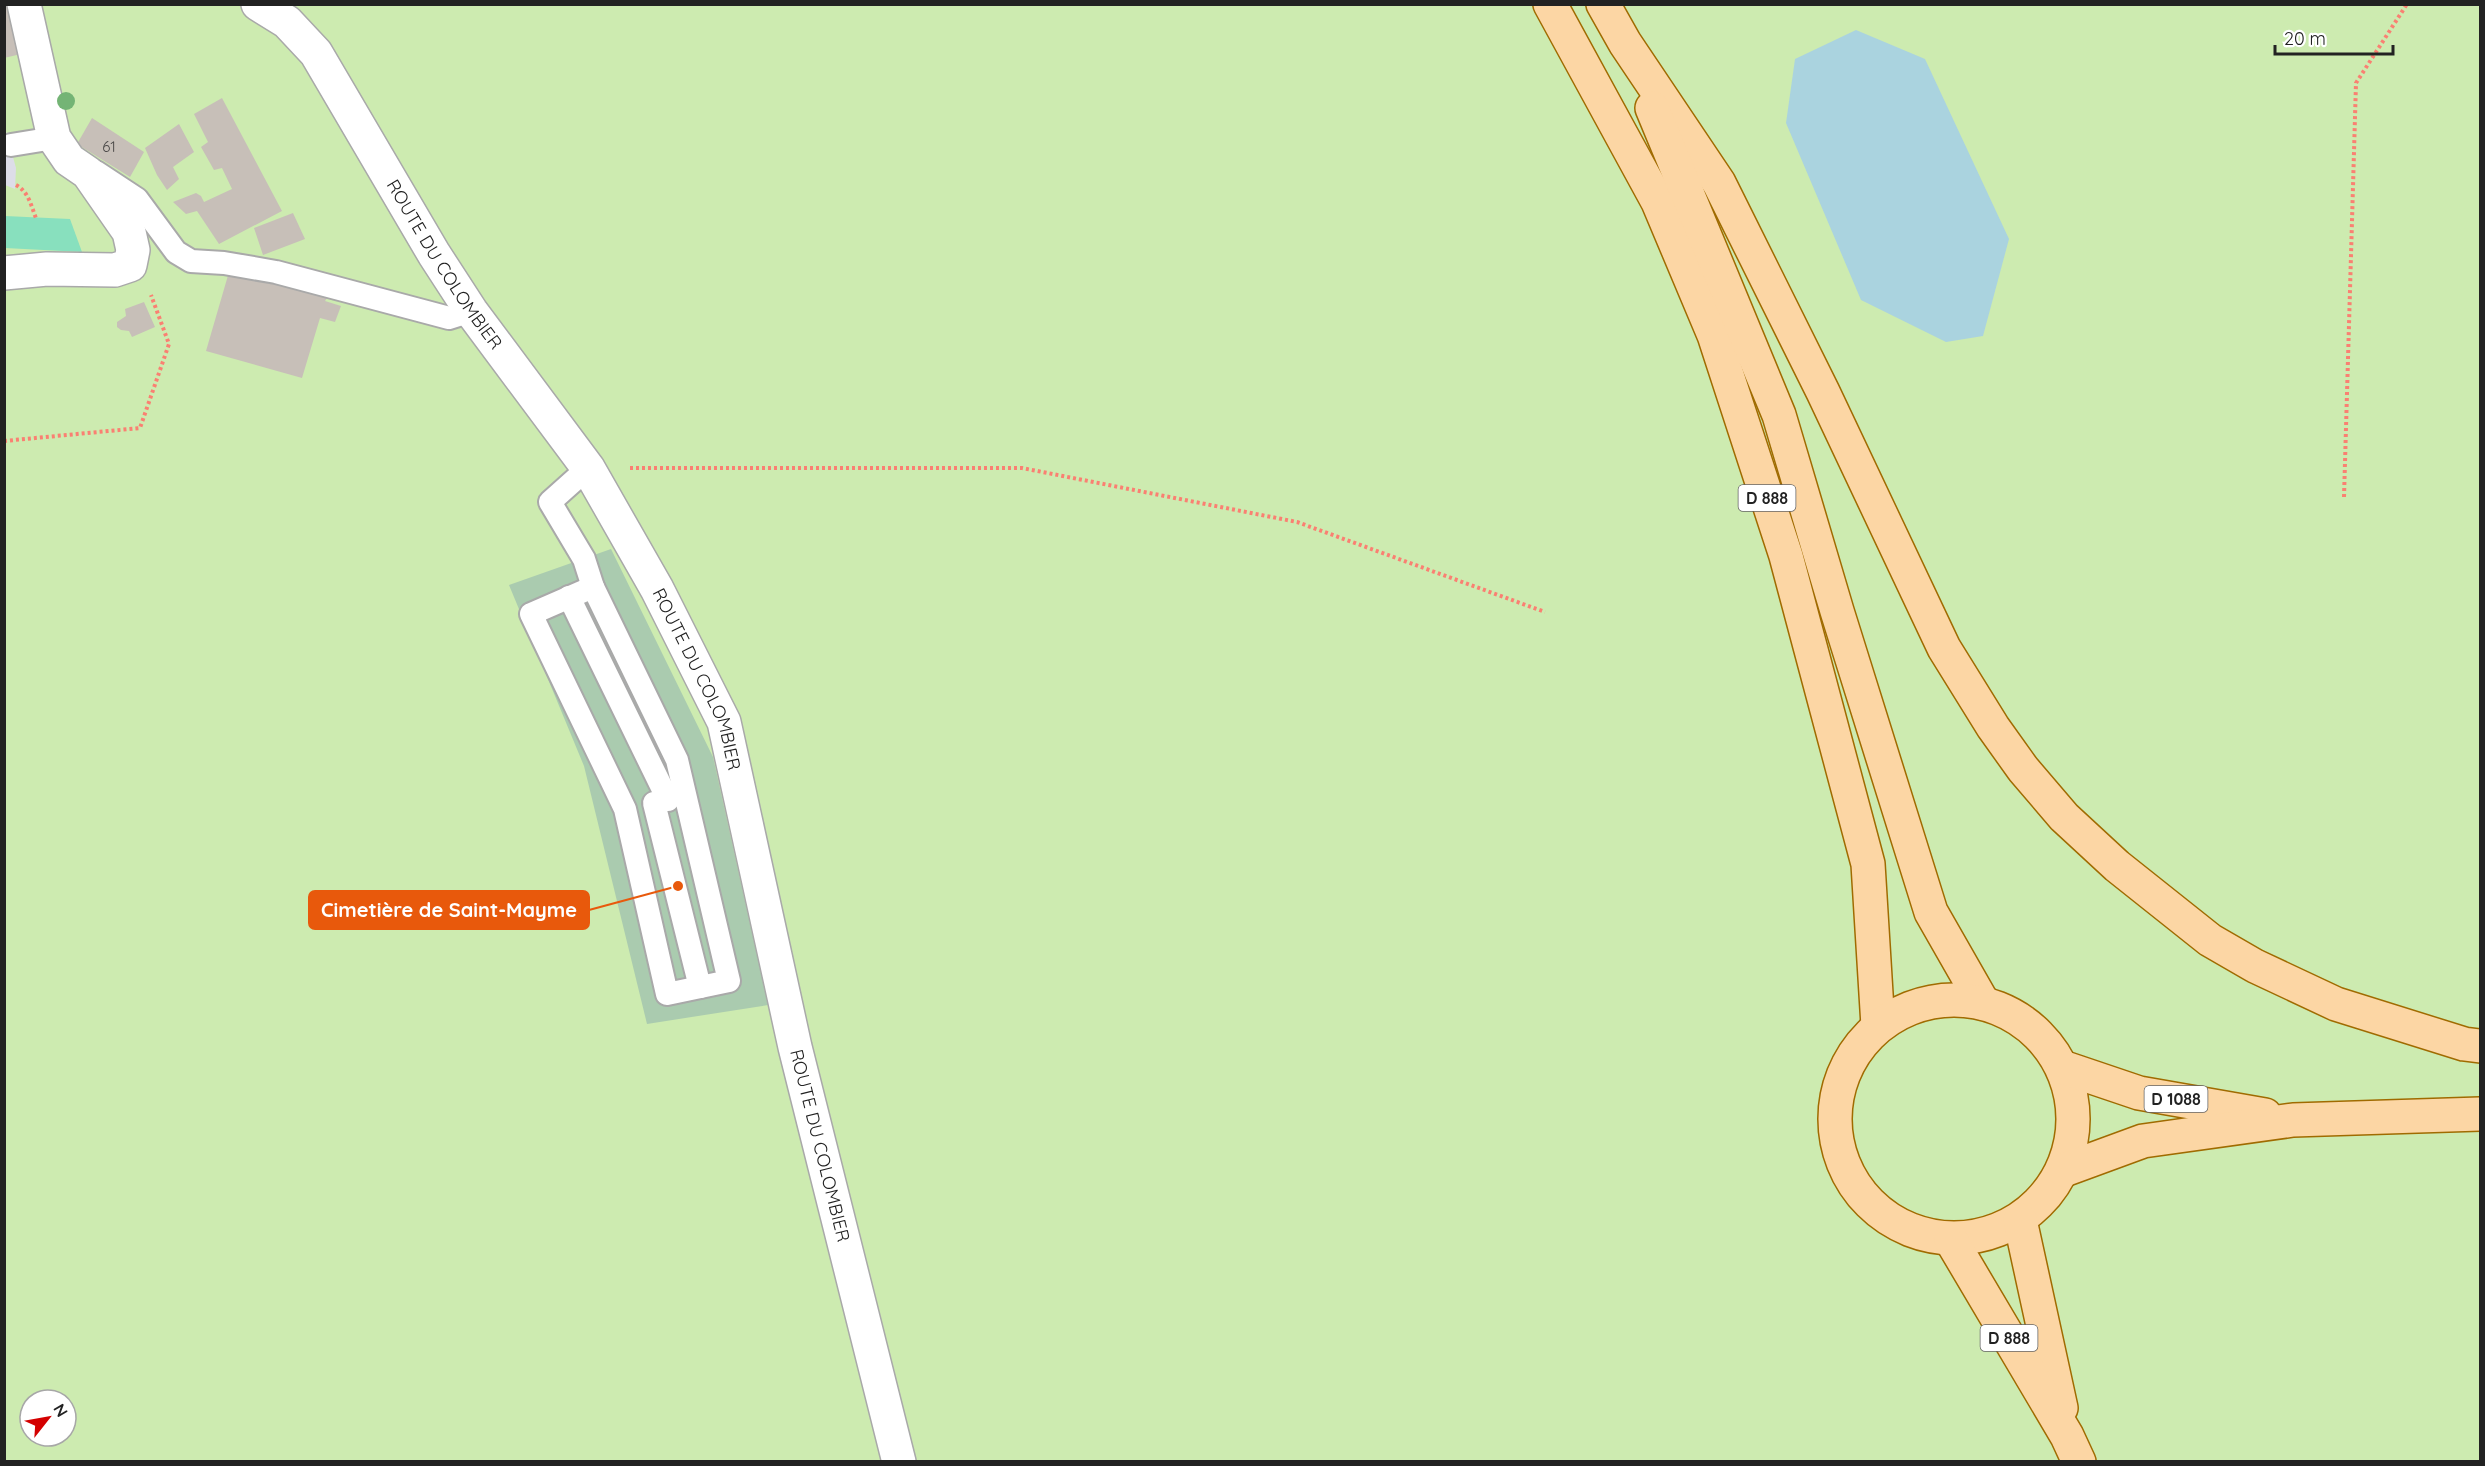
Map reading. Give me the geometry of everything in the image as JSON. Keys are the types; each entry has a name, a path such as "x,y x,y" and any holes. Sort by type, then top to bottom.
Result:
{"main road":[{"name":"D 888","path":"1550,4 1658,202 1714,335 1786,556 1868,864 1878,1026"},
{"name":"D 888","path":"1603,4 1625,43 1779,415 1837,611 1931,912 1983,1003"},
{"path":"1625,43 1719,183 1823,392 1944,648 1993,727 2023,769 2064,817 2117,866 2210,940 2255,966 2336,1004 2464,1044 2481,1046"},
{"path":"1948,999 1983,1003 2015,1016 2042,1038 2062,1067 2073,1101 2073,1136 2064,1170 2044,1199 2020,1220 1992,1234 1951,1239 1910,1231 1875,1210 1849,1177 1835,1138 1836,1096 1851,1057 1878,1026 1914,1006 1948,999"},
{"name":"D 1088","path":"2062,1067 2139,1093 2293,1120"},
{"name":"D 1088","path":"2064,1170 2143,1141 2293,1120 2481,1114"},
{"name":"D 888","path":"2020,1220 2073,1449"},
{"name":"D 888","path":"1951,1239 2073,1449"}],"street":[{"path":"4,273 47,269 116,270 130,265 133,250 129,232 88,173 69,160 54,138 24,4"},
{"name":"ROUTE DU COLOMBIER","path":"258,4 287,22 316,53 428,244 471,312 588,468 657,589 724,722 795,1047 898,1461"}],"lane":[{"path":"11,146 54,138"},
{"path":"88,173 96,172 137,199 176,252 191,261 224,263 276,272 449,318 471,312"},
{"path":"588,468 550,501 584,559 593,587 677,760 669,800 700,987"},
{"path":"569,597 669,800 729,981 667,994 625,809 531,614 569,597 593,587"},
{"path":"625,809 669,800"}],"path":[{"path":"2344,497 2356,83 2407,4"},
{"path":"16,185 31,201 36,218"},
{"path":"4,441 140,428 169,344 154,301 130,265"},
{"path":"588,468 1022,468 1297,522 1545,612"}],"green space":[{"path":"5,5 2480,5 2480,1461 5,1462"},
{"path":"5,216 70,219 82,252 5,248"},
{"path":"611,549 713,757 768,1005 647,1024 584,766 509,585"}],"shaded area":[{"path":"4,124 16,168 15,189 5,185"}],"water":[{"path":"1856,30 1925,59 2009,239 1983,336 1946,342 1861,300 1786,123 1795,59"}],"building":[{"path":"4,4 10,4 21,54 4,58"},
{"path":"222,98 282,211 219,244 197,211 186,214 173,202 196,193 204,202 232,189 222,168 214,170 201,147 208,142 194,114"},
{"path":"92,118 144,152 130,177 77,144"},
{"path":"179,124 194,152 173,167 179,179 167,190 157,175 145,148"},
{"path":"293,213 305,239 263,255 254,228"},
{"path":"229,272 327,298 325,301 341,306 335,322 320,318 302,378 206,351"},
{"path":"144,302 155,327 132,337 129,331 117,327 117,322 126,316 125,309"}],"place":[{"name":"Cimetière de Saint-Mayme","path":"678,886"}]}
